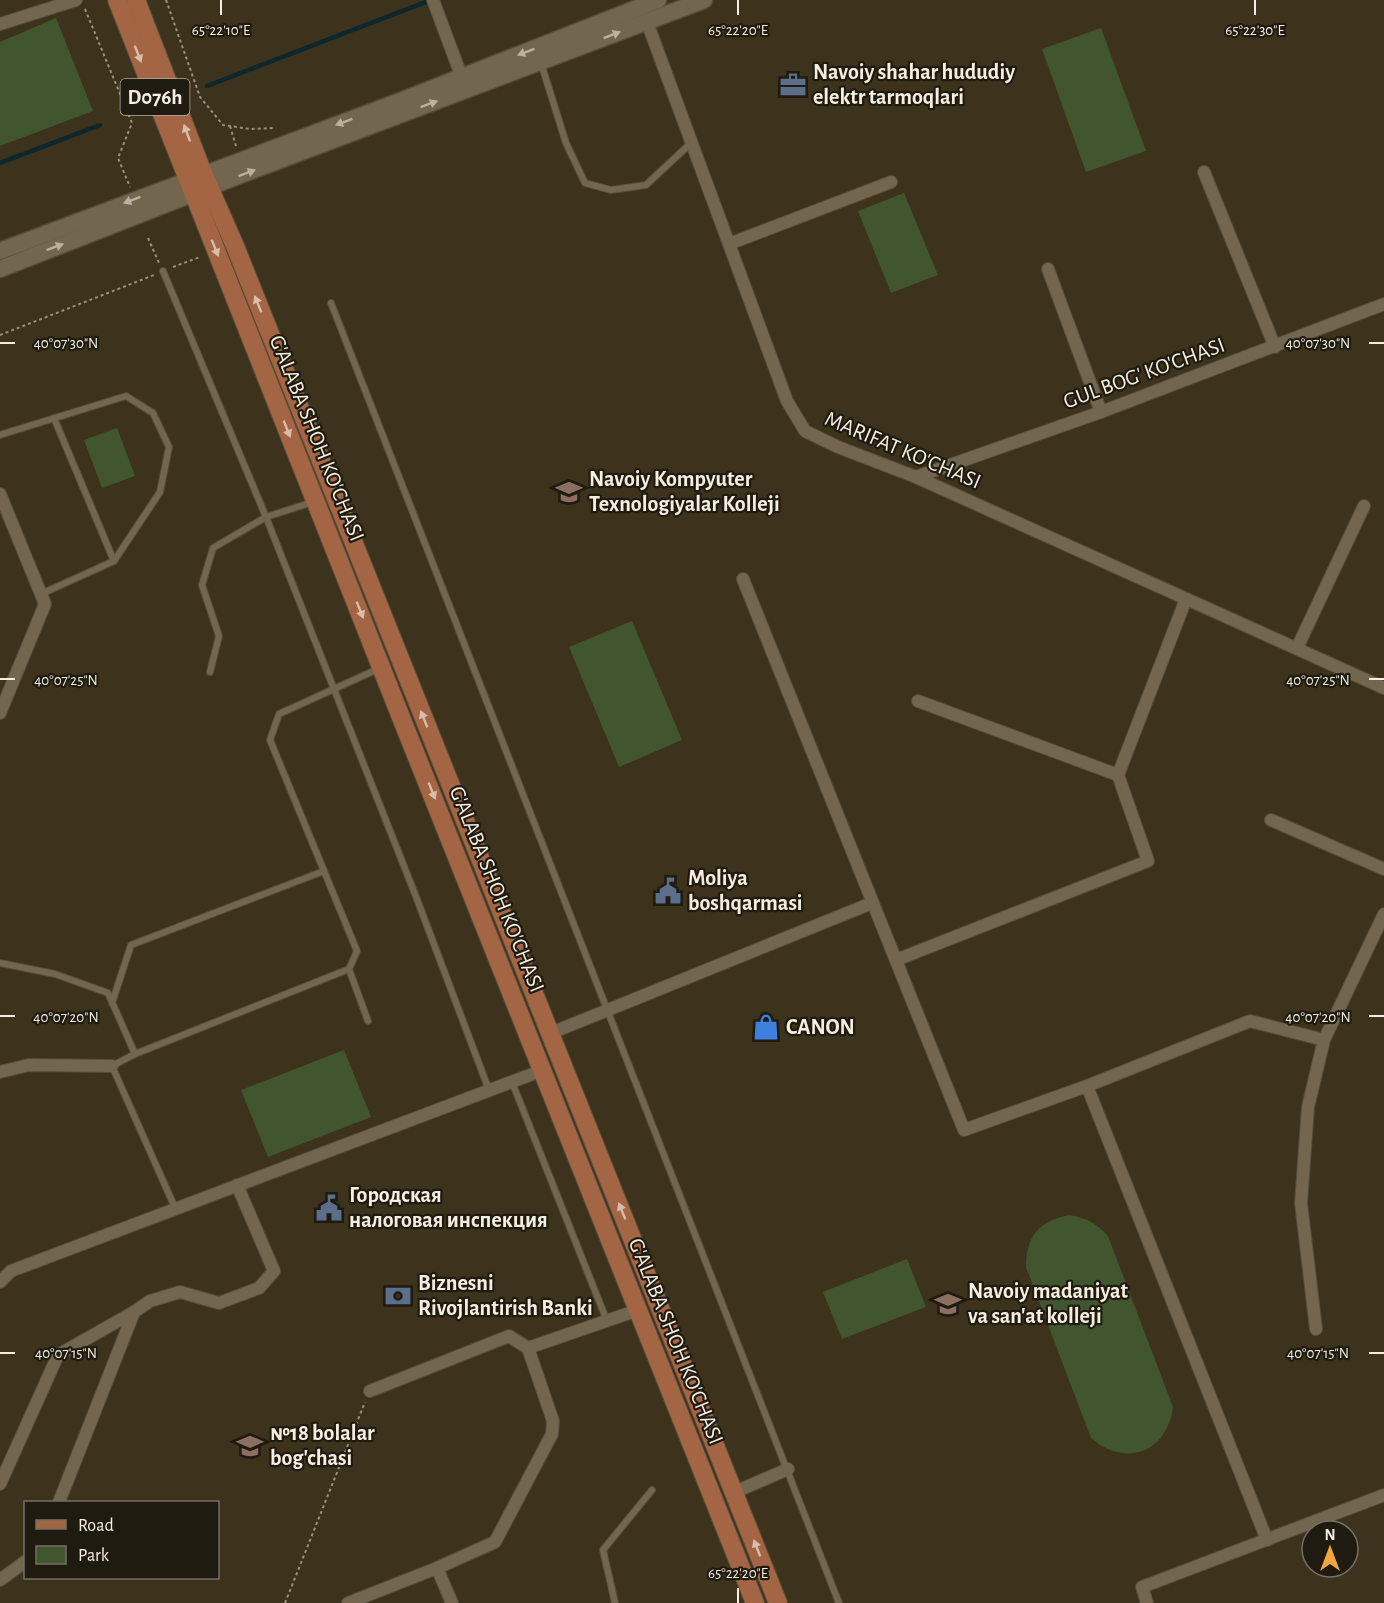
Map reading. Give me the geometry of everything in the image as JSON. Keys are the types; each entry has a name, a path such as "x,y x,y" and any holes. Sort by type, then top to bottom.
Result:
{"main road":[{"name":"D076h","path":"117,0 198,183"},
{"name":"D076h","path":"136,0 198,183"},
{"path":"0,251 198,183 464,84 658,0"},
{"path":"464,84 541,63 704,0"},
{"path":"0,268 198,183"},
{"name":"G'ALABA SHOH KO'CHASI","path":"198,183 235,246 778,1603"},
{"name":"G'ALABA SHOH KO'CHASI","path":"198,183 316,501 755,1603"}],"street":[{"path":"0,24 79,0"},
{"path":"434,0 464,84"},
{"name":"MARIFAT KO'CHASI","path":"647,22 787,401 805,431 838,447 916,477 1384,688"},
{"path":"1204,172 1275,347"},
{"path":"729,244 891,182"},
{"path":"1048,269 1101,412"},
{"name":"GUL BOG' KO'CHASI","path":"916,477 1101,412 1384,304"},
{"path":"0,494 45,604 0,712"},
{"path":"1297,648 1364,506"},
{"path":"743,579 964,1130 1087,1086 1250,1021 1324,1040"},
{"path":"896,960 1148,861 1118,775 1186,599"},
{"path":"918,701 1118,775"},
{"path":"1271,820 1384,869"},
{"path":"551,1033 872,903"},
{"path":"1316,1329 1301,1203 1308,1107 1324,1040 1384,914"},
{"path":"0,1072 29,1065 112,1066"},
{"path":"0,1282 11,1271 543,1070"},
{"path":"1087,1086 1267,1540"},
{"path":"0,1484 58,1355 150,1301 180,1292 219,1303 259,1288 274,1271 237,1185"},
{"path":"528,1348 638,1310"},
{"path":"60,1501 134,1312"},
{"path":"348,1603 495,1542 552,1434 553,1421 528,1348 509,1336 370,1391"},
{"path":"735,1492 788,1469"},
{"path":"1147,1603 1142,1587 1384,1495"},
{"path":"0,1580 24,1562"},
{"path":"437,1568 452,1603"}],"lane":[{"path":"541,63 566,143 585,183 611,190 646,185 691,143"},
{"path":"163,271 266,516 490,1090"},
{"path":"331,303 839,1603"},
{"path":"0,435 126,396 153,413 169,447 160,492 114,561 41,594"},
{"path":"54,418 114,561"},
{"path":"210,672 219,636 202,585 213,548 266,516 316,501"},
{"path":"368,1021 349,969 357,951 270,740 279,714 382,667"},
{"path":"112,1003 131,945 324,871"},
{"path":"0,963 55,974 108,993 135,1054"},
{"path":"176,1210 112,1066 135,1054 349,969"},
{"path":"511,1082 608,1321"},
{"path":"615,1603 603,1550 652,1490"}],"path":[{"path":"79,0 132,123 118,158 132,189"},
{"path":"166,0 200,98 224,125 250,129 275,128"},
{"path":"230,126 237,148"},
{"path":"148,238 163,271"},
{"path":"0,335 200,257"},
{"path":"285,1603 370,1391"}],"green space":[{"path":"56,18 93,111 0,146 0,42"},
{"path":"1101,28 1146,151 1086,172 1042,49"},
{"path":"904,193 938,275 891,293 858,211"},
{"path":"117,428 135,476 102,488 84,440"},
{"path":"632,621 682,740 619,767 569,647"},
{"path":"344,1050 371,1117 268,1157 241,1090"},
{"path":"1069,1215 1091,1222 1108,1236 1173,1407 1169,1423 1162,1435 1153,1445 1142,1451 1130,1454 1117,1452 1091,1438 1026,1267 1028,1247 1036,1232 1050,1221"},
{"path":"907,1259 926,1307 842,1339 823,1292"}],"waterway":[{"path":"207,86 431,0"},
{"path":"0,163 100,125"}],"place":[{"name":"Navoiy shahar hududiy elektr tarmoqlari","path":"793,85"},
{"name":"Navoiy Kompyuter Texnologiyalar Kolleji","path":"569,492"},
{"name":"Moliya boshqarmasi","path":"668,891"},
{"name":"CANON","path":"766,1027"},
{"name":"Городская налоговая инспекция","path":"329,1208"},
{"name":"Biznesni Rivojlantirish Banki","path":"398,1296"},
{"name":"Navoiy madaniyat va san'at kolleji","path":"948,1304"},
{"name":"№18 bolalar bog'chasi","path":"250,1446"}]}
